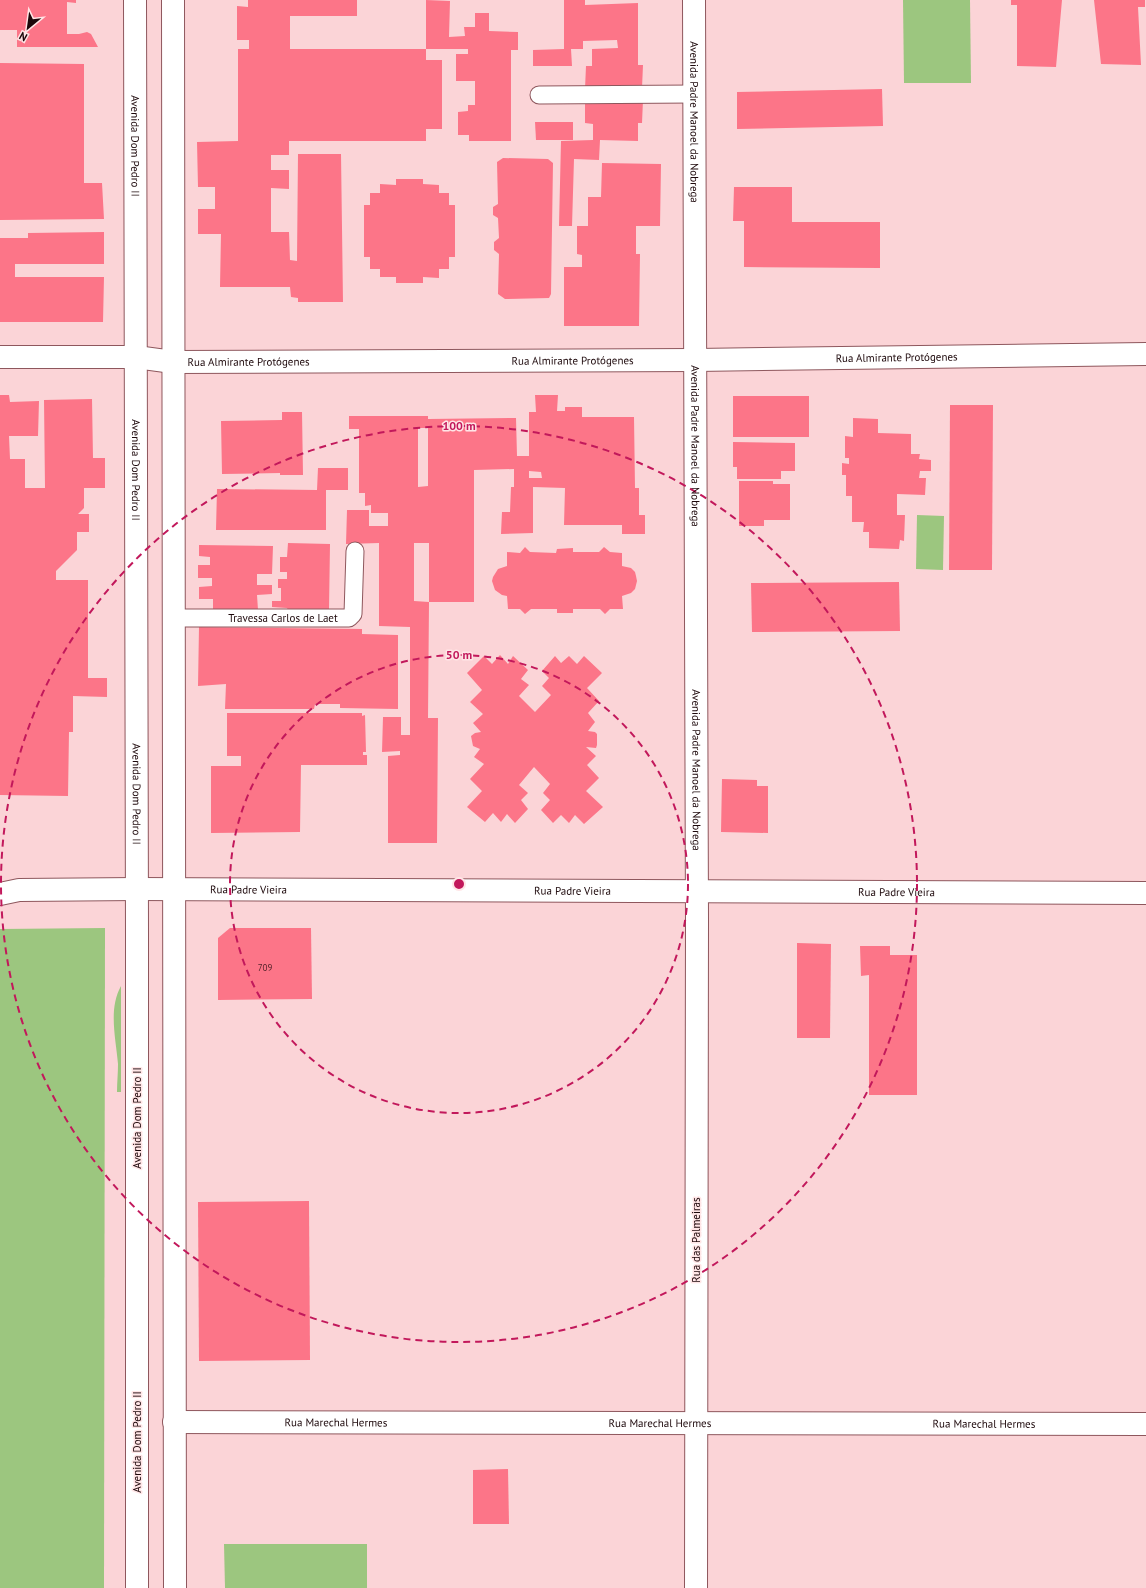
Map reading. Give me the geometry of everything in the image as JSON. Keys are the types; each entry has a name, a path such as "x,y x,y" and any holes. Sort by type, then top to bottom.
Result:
{"main road":[{"name":"Avenida Dom Pedro II","path":"135,0 137,1588"},
{"path":"173,0 174,1588"},
{"name":"Avenida Padre Manoel da Nobrega","path":"694,0 697,891"},
{"name":"Rua Almirante Protógenes","path":"0,357 136,357 173,362 696,360 1146,354"},
{"name":"Rua Padre Vieira","path":"6,890 173,889 1146,892"},
{"name":"Rua das Palmeiras","path":"696,1588 697,891"},
{"name":"Rua Marechal Hermes","path":"174,1422 1146,1424"}],"lane":[{"path":"539,95 695,94"},
{"name":"Travessa Carlos de Laet","path":"173,618 349,618 353,614 355,551"}],"green space":[{"path":"903,0 970,0 971,83 904,83"},
{"path":"917,515 944,516 943,570 916,569"},
{"path":"105,928 104,1588 0,1588 0,929"},
{"path":"121,986 121,1092 117,1092 118,1064 114,1014 117,995"},
{"path":"224,1544 367,1544 367,1588 225,1588"}],"building":[{"path":"0,0 76,0 76,3 67,2 67,34 87,32 91,34 98,47 17,47 17,30 0,30"},
{"path":"248,0 357,0 357,16 290,16 290,49 426,49 426,60 442,60 442,129 426,129 426,141 289,141 289,155 271,155 271,170 289,170 289,189 271,188 271,232 289,232 290,260 297,261 298,154 341,154 343,302 298,302 298,298 291,297 290,287 220,287 221,234 198,234 198,209 215,209 215,187 198,187 197,142 238,141 238,49 249,49 249,40 237,40 237,6 248,7"},
{"path":"426,0 450,1 449,37 465,36 464,27 475,27 475,13 489,13 489,31 518,32 518,50 511,50 511,141 469,141 469,135 458,135 458,112 468,111 468,105 475,105 475,81 456,81 456,54 468,54 468,49 426,49"},
{"path":"564,0 585,0 585,5 638,3 638,65 643,65 642,88 585,89 586,66 592,66 592,49 618,48 617,40 583,41 583,49 571,49 572,66 533,66 533,50 564,49"},
{"path":"1011,0 1062,0 1056,67 1017,66 1017,5 1011,5"},
{"path":"1094,0 1145,0 1145,7 1138,7 1141,65 1101,64"},
{"path":"0,63 84,64 84,183 102,183 104,219 0,220"},
{"path":"882,89 883,126 737,129 737,92"},
{"path":"585,100 643,100 642,123 638,123 638,141 600,140 599,160 574,159 572,226 559,226 561,141 593,140 593,124 585,123"},
{"path":"535,122 573,122 573,140 536,140"},
{"path":"503,158 548,159 553,163 551,294 549,298 505,299 498,294 499,254 494,250 494,242 499,238 498,218 493,215 493,207 498,204 497,162"},
{"path":"602,163 661,164 660,226 636,226 636,254 640,254 639,326 564,326 564,267 582,267 582,255 577,254 577,226 588,226 588,197 601,197"},
{"path":"396,179 423,179 423,184 439,185 439,193 449,193 449,205 455,205 455,257 449,257 449,269 439,269 439,278 423,277 423,283 396,283 396,277 380,277 380,269 370,269 370,257 364,257 364,205 370,205 370,193 380,193 380,184 396,185"},
{"path":"734,187 792,187 792,222 880,222 880,268 744,267 744,221 733,221"},
{"path":"104,232 104,264 15,264 15,277 104,277 103,322 0,322 0,238 28,238 28,233"},
{"path":"0,395 9,395 10,402 39,401 38,436 9,436 10,459 25,459 25,488 45,488 44,400 92,399 93,458 105,458 105,488 84,488 84,508 78,514 89,514 89,532 77,532 77,550 56,571 56,580 88,580 88,678 107,678 107,697 73,696 73,732 69,732 68,796 0,795"},
{"path":"535,395 558,395 557,411 565,411 565,407 582,407 582,417 634,417 635,488 639,488 639,515 645,515 645,534 622,534 622,525 564,525 565,488 533,487 533,533 501,534 502,512 510,512 511,487 514,487 514,469 474,470 474,602 429,602 428,718 438,718 437,843 388,843 388,756 400,755 400,751 382,752 383,717 401,717 401,735 410,735 410,627 379,626 379,543 346,544 347,510 369,510 369,526 388,526 388,513 371,513 371,505 365,506 365,493 359,493 359,429 349,429 349,416 428,416 428,419 516,418 517,456 529,456 529,412 536,412","holes":["418,428 428,428 428,486 418,487","529,471 541,472 542,478 529,478","414,543 429,543 429,602 414,601"]},
{"path":"733,396 809,396 809,437 733,437"},
{"path":"950,405 993,405 992,570 949,570"},
{"path":"282,412 302,412 303,475 280,475 280,473 222,474 221,421 282,420"},
{"path":"853,418 878,419 878,433 911,434 911,454 920,454 919,459 931,460 931,471 920,471 919,478 926,478 925,495 897,494 897,515 905,515 904,541 900,540 899,549 869,548 869,532 863,532 864,522 852,522 852,496 846,496 846,475 842,475 842,463 849,464 849,458 845,458 845,436 853,437"},
{"path":"733,442 795,443 795,471 781,471 781,479 737,479 737,467 733,467"},
{"path":"318,468 348,468 348,490 326,490 326,530 216,530 217,489 317,490"},
{"path":"739,481 773,481 773,484 790,484 790,520 764,520 764,526 739,526"},
{"path":"288,543 330,544 329,610 288,610 287,608 272,607 272,601 281,601 281,588 278,588 278,579 287,579 287,572 280,572 280,557 287,557"},
{"path":"199,545 273,546 272,574 257,574 257,585 272,585 272,594 257,595 258,610 213,611 213,599 199,599 199,587 212,586 212,578 198,578 198,565 210,565 210,557 199,556"},
{"path":"525,547 530,552 556,553 557,549 573,548 573,552 599,552 604,547 610,552 622,553 622,566 631,568 635,572 637,581 635,589 631,593 622,596 623,609 610,609 605,614 600,609 573,609 573,613 557,613 557,609 531,609 525,614 520,609 508,609 507,596 502,595 495,590 492,581 493,577 498,569 507,566 507,552 520,553"},
{"path":"899,582 900,631 752,632 751,583"},
{"path":"199,627 362,629 362,634 398,635 398,709 340,708 340,704 315,704 314,709 225,709 226,684 198,686"},
{"path":"500,655 508,664 513,656 528,670 521,679 529,685 519,696 535,712 551,695 542,686 549,678 542,671 555,656 561,663 569,656 577,664 584,656 602,673 587,688 599,701 588,713 595,722 588,731 595,732 597,734 597,745 596,748 586,747 596,756 587,765 599,778 586,791 603,807 584,824 575,815 569,823 561,815 553,823 541,810 550,800 543,793 550,784 534,767 519,785 528,793 521,800 528,809 515,823 507,814 501,822 493,813 485,822 467,807 482,791 470,779 484,764 474,757 480,749 473,746 471,736 475,733 481,732 473,723 483,714 470,702 482,690 467,673 484,656 492,664"},
{"path":"227,713 362,713 362,716 365,715 366,752 363,752 363,755 367,755 367,765 301,765 300,832 211,833 211,766 241,766 241,756 227,756"},
{"path":"722,779 757,780 757,786 768,786 768,833 721,832"},
{"path":"230,928 311,928 312,999 218,1000 218,938"},
{"path":"797,943 831,944 830,1038 797,1038"},
{"path":"860,946 890,946 890,955 917,955 917,1095 869,1095 869,975 861,976"},
{"path":"309,1201 310,1360 199,1361 198,1202"},
{"path":"508,1469 509,1524 473,1524 473,1470"}]}
